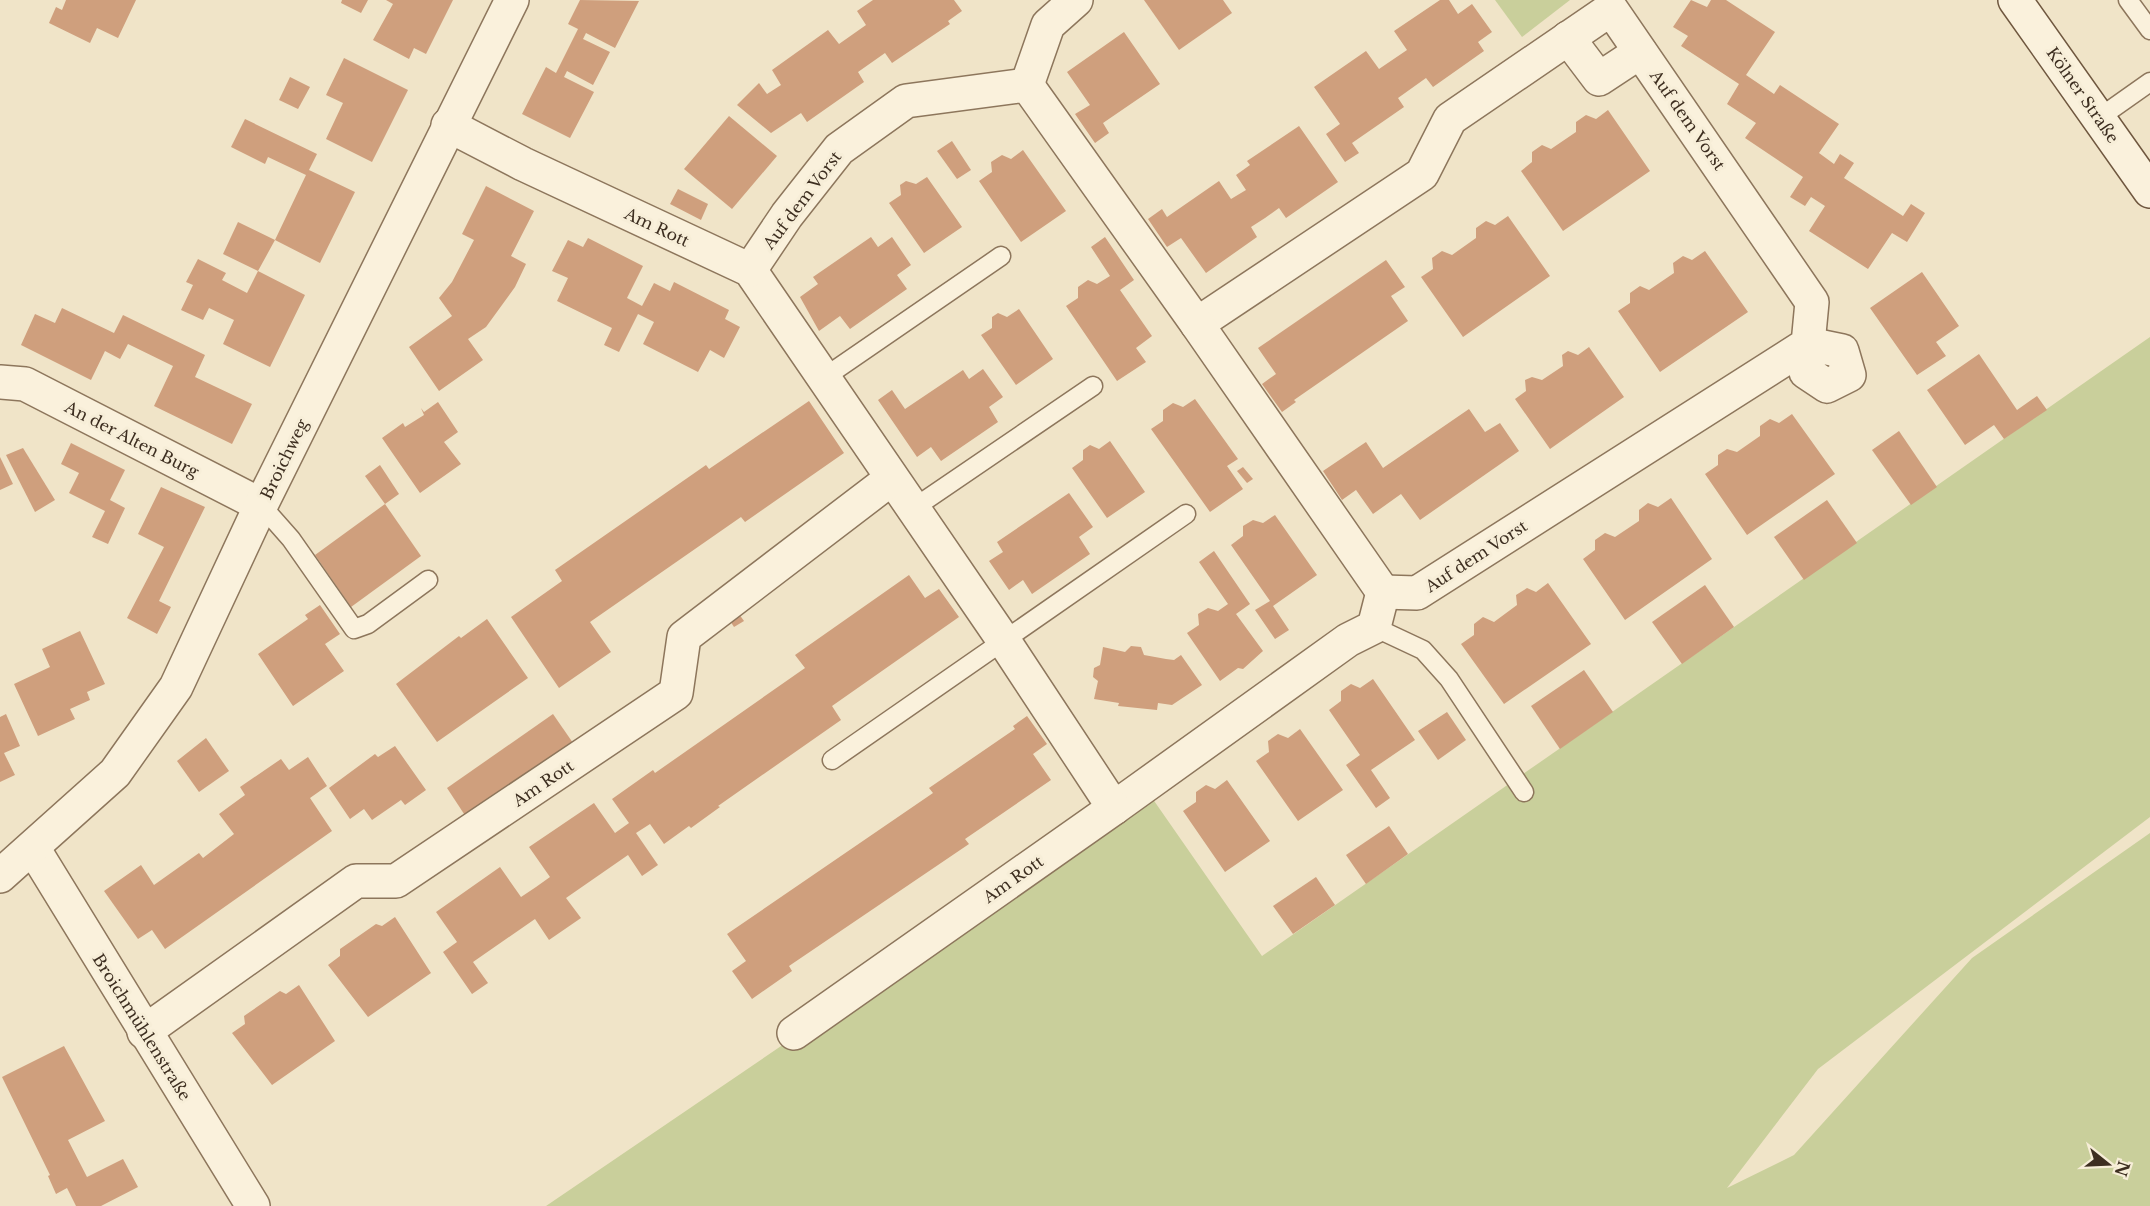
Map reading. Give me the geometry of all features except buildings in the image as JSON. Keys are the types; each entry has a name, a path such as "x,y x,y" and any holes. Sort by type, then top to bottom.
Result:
{"street":[{"name":"Broichweg","path":"0,876 115,773 176,687 261,505 512,0"},
{"path":"1076,0 1048,25 1027,85 1383,592 1374,627"},
{"name":"Kölner Straße","path":"2015,0 2150,191"},
{"name":"Auf dem Vorst","path":"1197,324 1422,174 1450,119 1611,9 1812,302 1808,344 1417,593 1383,592"},
{"name":"Auf dem Vorst","path":"1568,38 1599,79 1640,52"},
{"name":"Auf dem Vorst","path":"750,270 787,215 839,149 906,100 1027,85"},
{"name":"Am Rott","path":"448,125 523,164 750,270 825,376 891,479 914,508 1114,808"},
{"name":"An der Alten Burg","path":"0,382 25,384 261,505"},
{"name":"Am Rott","path":"144,1032 356,881 396,881 676,693 684,637 891,479"},
{"name":"Am Rott","path":"794,1033 1348,640 1374,627"},
{"name":"Broichmühlenstraße","path":"33,848 253,1206"}],"lane":[{"path":"2128,0 2150,30"},
{"path":"2099,118 2150,82"},
{"path":"825,376 1001,256"},
{"path":"914,508 1093,386"},
{"path":"261,505 291,539 354,629 368,624 428,580"},
{"path":"832,760 1186,514"},
{"path":"1374,627 1423,650 1449,679 1524,792"}],"green space":[{"path":"1495,0 1570,0 1522,37"},
{"path":"2150,337 2150,817 1818,1069 1727,1188 1794,1155 1972,958 2150,833 2150,1206 546,1206 1150,795 1262,956"}]}
